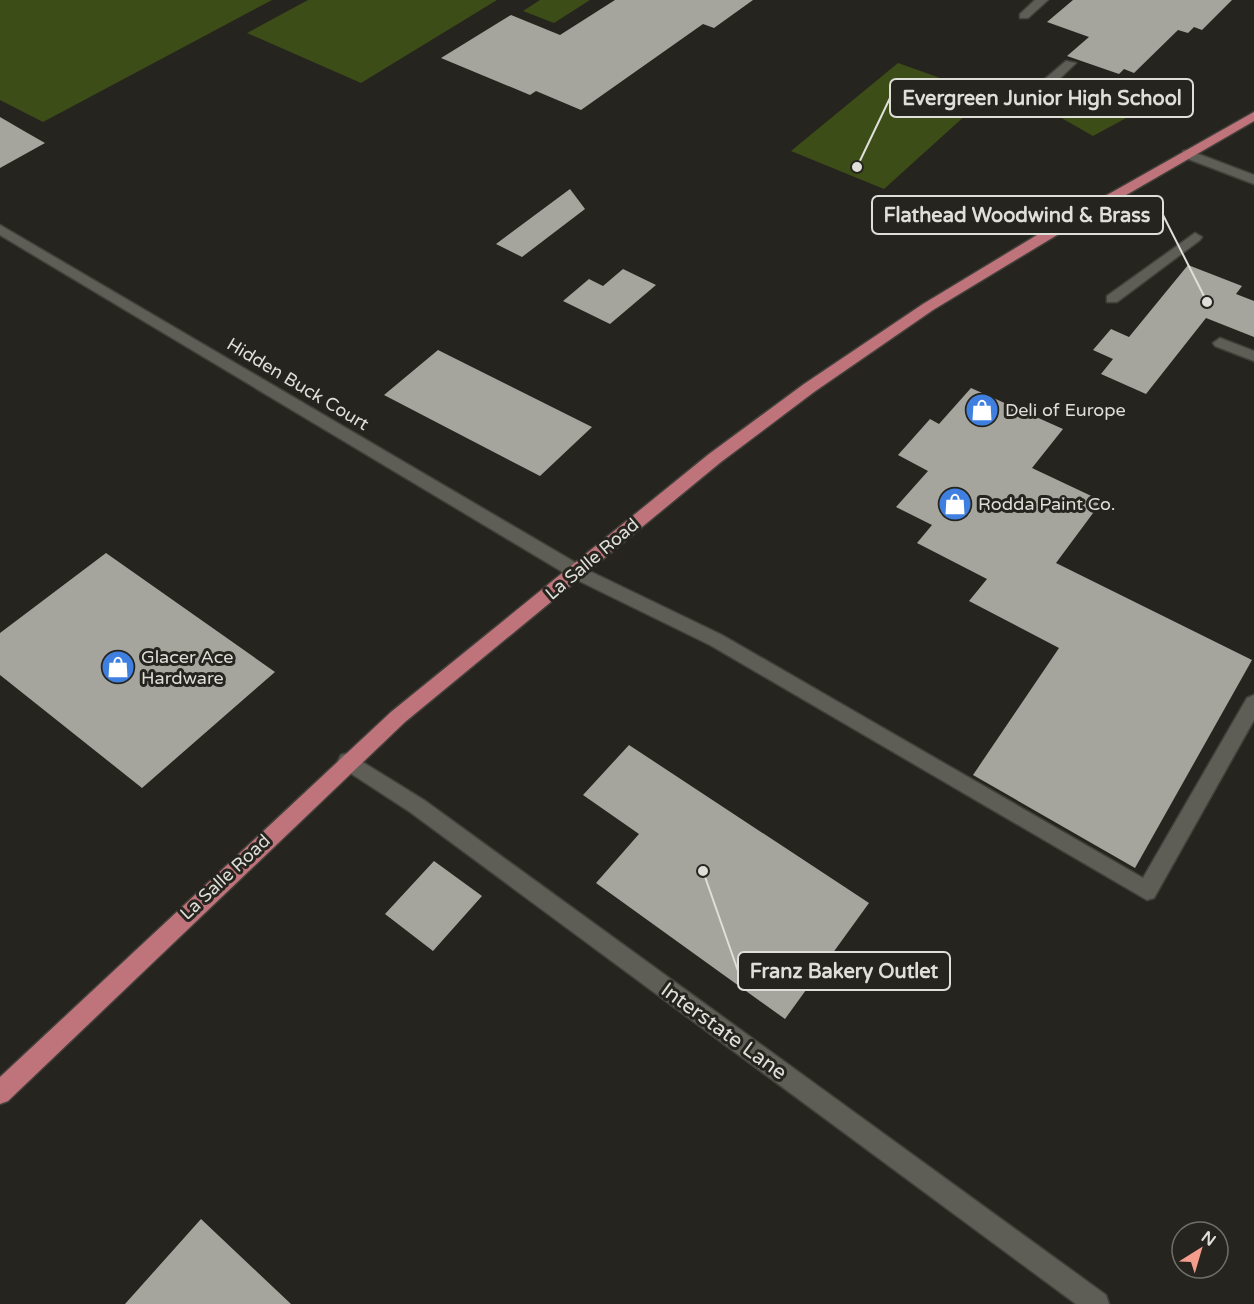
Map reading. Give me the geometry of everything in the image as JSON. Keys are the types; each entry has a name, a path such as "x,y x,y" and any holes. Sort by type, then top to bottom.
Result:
{"highway":[{"name":"La Salle Road","path":"0,1093 348,761 398,717 715,458 855,356 928,307 1052,232 1254,116"}],"street":[{"path":"1024,16 1042,0"},
{"path":"1049,81 1070,63"},
{"path":"1188,154 1254,180"},
{"name":"Hidden Buck Court","path":"0,229 577,572 716,640 1147,891 1254,703"},
{"path":"1112,299 1195,237"},
{"path":"1220,343 1254,356"},
{"name":"Interstate Lane","path":"348,761 417,806 1097,1304"}],"green space":[{"path":"0,0 272,0 43,122 0,100"},
{"path":"308,0 497,0 361,83 247,33"},
{"path":"540,0 590,0 554,23 523,11"},
{"path":"898,63 988,95 884,189 791,151"},
{"path":"1110,82 1152,104 1093,136 1051,112"}],"building":[{"path":"615,0 753,0 714,28 703,24 581,110 536,91 530,95 441,58 511,15 560,35"},
{"path":"1073,0 1232,0 1202,30 1194,27 1188,33 1178,30 1134,73 1124,69 1119,74 1067,56 1089,37 1047,22"},
{"path":"0,117 24,131 45,143 0,168"},
{"path":"570,189 585,209 522,257 496,244"},
{"path":"1188,265 1242,286 1236,294 1254,301 1254,337 1206,318 1146,394 1101,374 1113,359 1093,350 1111,329 1129,337"},
{"path":"623,269 656,285 610,324 563,301 589,279 603,286"},
{"path":"438,350 592,427 540,476 384,395"},
{"path":"971,388 1063,429 1032,468 1102,501 1056,563 1252,660 1135,868 973,775 1059,648 969,601 987,579 917,543 932,525 896,507 928,471 898,455 930,419 939,424"},
{"path":"106,553 275,672 142,788 0,675 0,633"},
{"path":"629,745 869,903 785,1019 596,883 639,834 583,795"},
{"path":"434,861 482,896 433,951 385,914"},
{"path":"201,1219 291,1304 125,1304"}],"place":[{"name":"Evergreen Junior High School","path":"857,167"},
{"name":"Flathead Woodwind & Brass","path":"1207,302"},
{"name":"Deli of Europe","path":"982,410"},
{"name":"Rodda Paint Co.","path":"955,504"},
{"name":"Glacer Ace Hardware","path":"118,667"},
{"name":"Franz Bakery Outlet","path":"703,871"}]}
